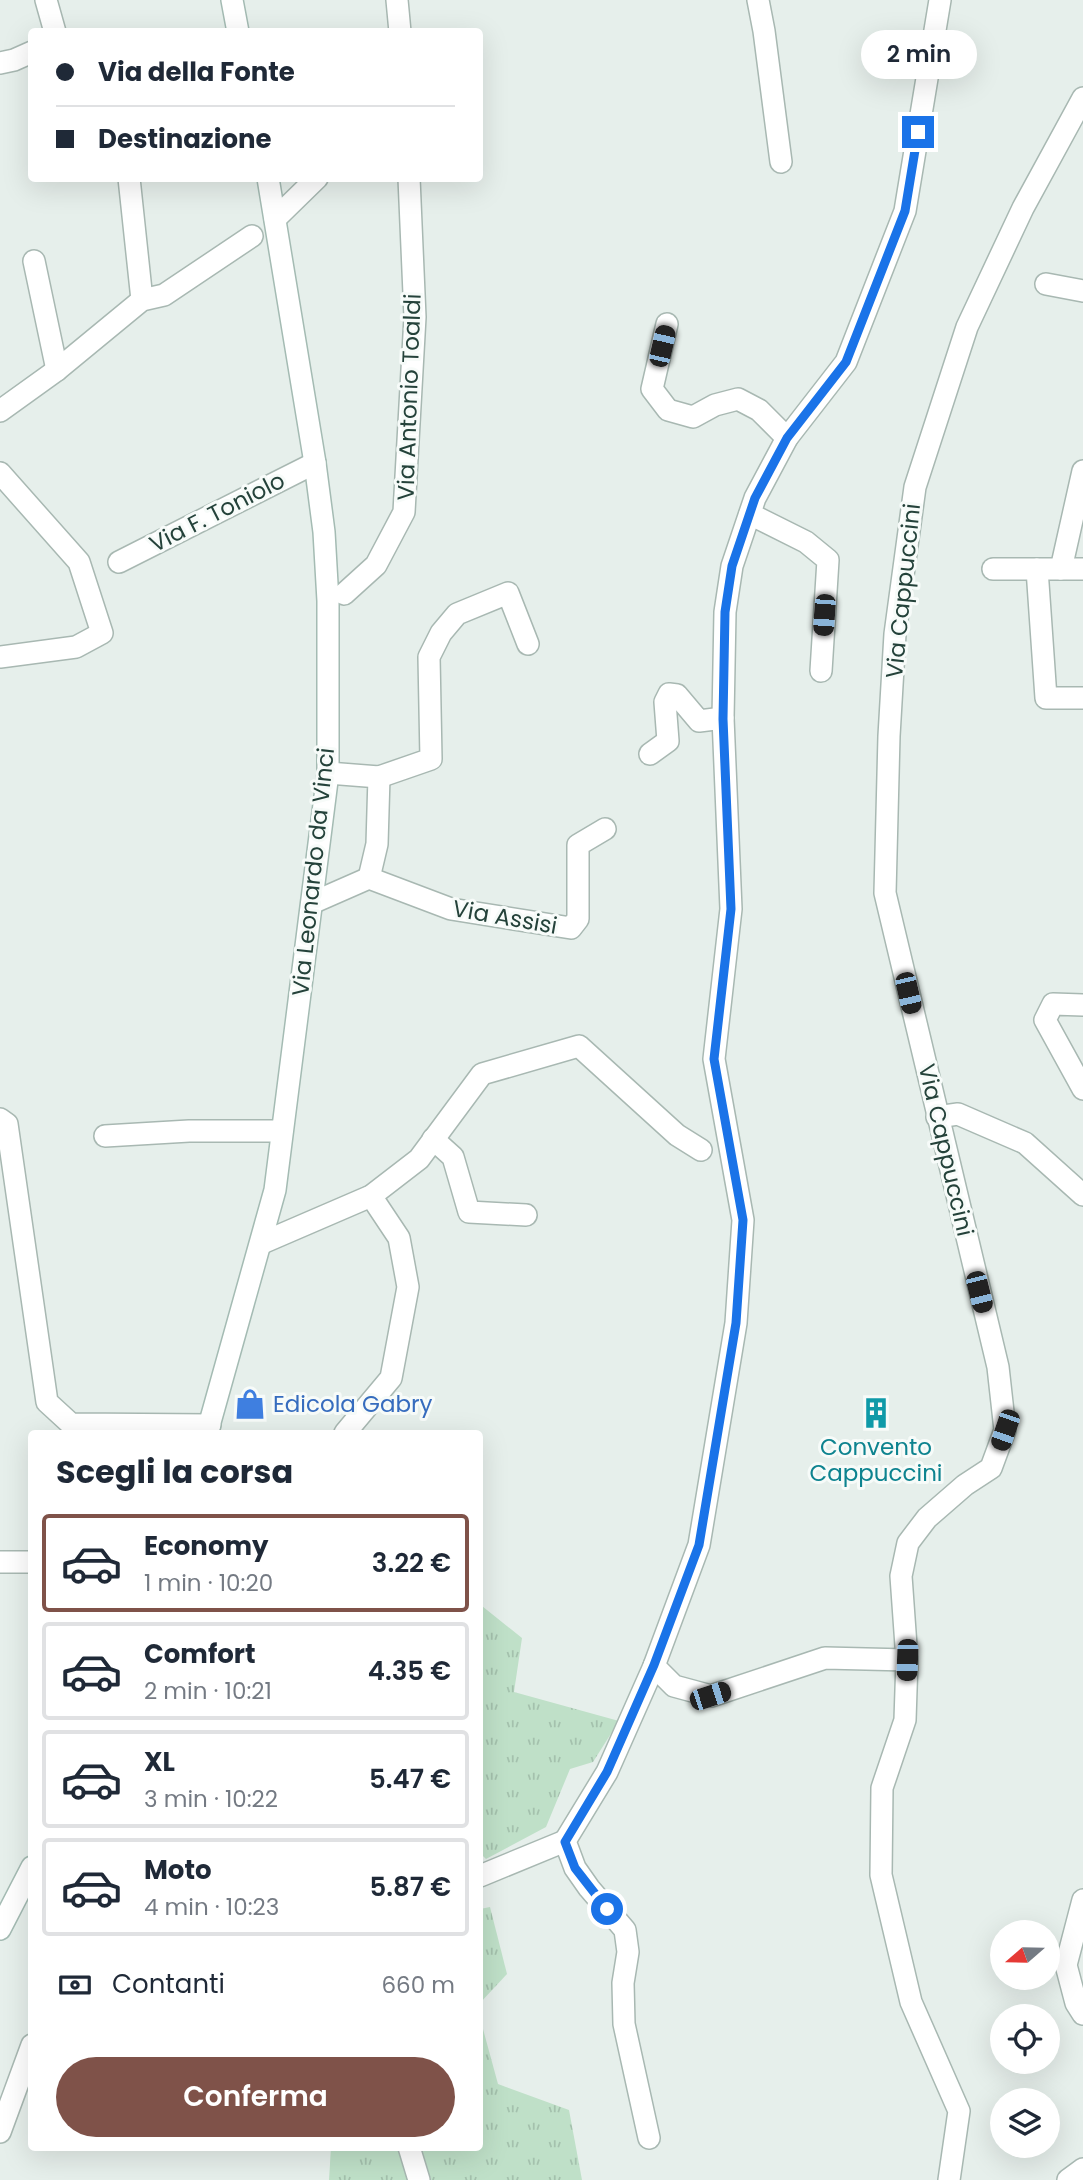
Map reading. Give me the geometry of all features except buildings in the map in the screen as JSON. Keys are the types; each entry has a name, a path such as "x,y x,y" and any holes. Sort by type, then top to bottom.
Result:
{"street":[{"path":"46,0 54,28"},
{"path":"232,0 237,28"},
{"path":"397,0 400,28"},
{"path":"758,0 781,162"},
{"path":"483,1875 565,1842 607,1772 654,1665 699,1545 736,1323 743,1220 714,1059 731,909 723,719 725,612 732,566 755,498 787,438 846,362 905,211 940,0"},
{"path":"0,63 28,54"},
{"name":"Via Cappuccini","path":"949,2180 959,2110 911,2002 881,1875 881,1788 905,1720 907,1660 901,1576 908,1543 937,1510 965,1485 991,1468 1005,1430 998,1367 885,893 895,634 915,487 967,327 1023,208 1083,98"},
{"path":"129,182 142,300"},
{"name":"Via Leonardo da Vinci","path":"209,1429 275,1190 328,773 328,601 324,532 269,182"},
{"path":"275,219 313,182"},
{"name":"Via Antonio Toaldi","path":"344,594 376,565 404,512 415,317 409,182"},
{"path":"0,411 57,370 142,300 164,295 252,236"},
{"path":"34,261 57,370"},
{"path":"1046,284 1083,291"},
{"path":"667,324 652,389 668,410 693,416 715,405 737,399 759,410 787,438"},
{"name":"Via F. Toniolo","path":"119,562 315,463"},
{"path":"1061,569 1083,471"},
{"path":"0,473 79,562 102,634 76,647 0,657"},
{"path":"750,514 806,542 828,560 821,671"},
{"path":"993,569 1083,569"},
{"path":"1037,569 1046,698 1083,698"},
{"path":"328,773 379,777 430,759 429,657 440,633 457,614 508,593 528,644"},
{"path":"650,754 668,741 665,702 669,694 677,695 699,721 723,719"},
{"path":"312,902 369,878 377,844 379,777"},
{"name":"Via Assisi","path":"369,878 450,909 571,928 578,919 578,845 605,829"},
{"path":"1083,1005 1053,1004 1045,1020 1083,1089"},
{"path":"262,1243 371,1196 419,1160 482,1074 579,1046 677,1135 701,1150"},
{"path":"937,1118 958,1114 1025,1143 1083,1195"},
{"path":"0,1119 7,1124 47,1402 71,1424 209,1429"},
{"path":"105,1136 189,1132 282,1132"},
{"path":"433,1139 453,1157 469,1212 526,1216"},
{"path":"348,1430 391,1378 408,1287 399,1238 371,1196"},
{"path":"0,1562 28,1562"},
{"path":"654,1665 674,1686 710,1696 825,1658 907,1660"},
{"path":"565,1842 575,1868 625,1930 628,1952 623,1983 624,2024 649,2138"},
{"path":"0,1929 28,1875"},
{"path":"1083,1900 1066,1965 1076,2003 1083,2014"},
{"path":"0,2132 7,2090 28,2052"},
{"path":"410,2151 419,2180"},
{"path":"1068,2180 1083,2169"}],"green space":[{"path":"483,1607 522,1638 514,1692 619,1721 593,1762 570,1769 546,1827 486,1859 483,1856"},
{"path":"490,1907 507,1974 483,2000 483,1908"},
{"path":"483,2029 498,2084 569,2110 582,2180 431,2180 422,2151 483,2151"},
{"path":"331,2151 400,2151 410,2180 329,2180"}],"place":[{"name":"Edicola Gabry","path":"250,1404"},
{"name":"Convento Cappuccini","path":"876,1413"}],"route":[{"path":"607,1909 575,1868 565,1842 607,1772 654,1665 699,1545 736,1323 743,1220 714,1059 731,909 723,719 725,612 732,566 755,498 787,438 846,362 905,211 918,132"}]}
